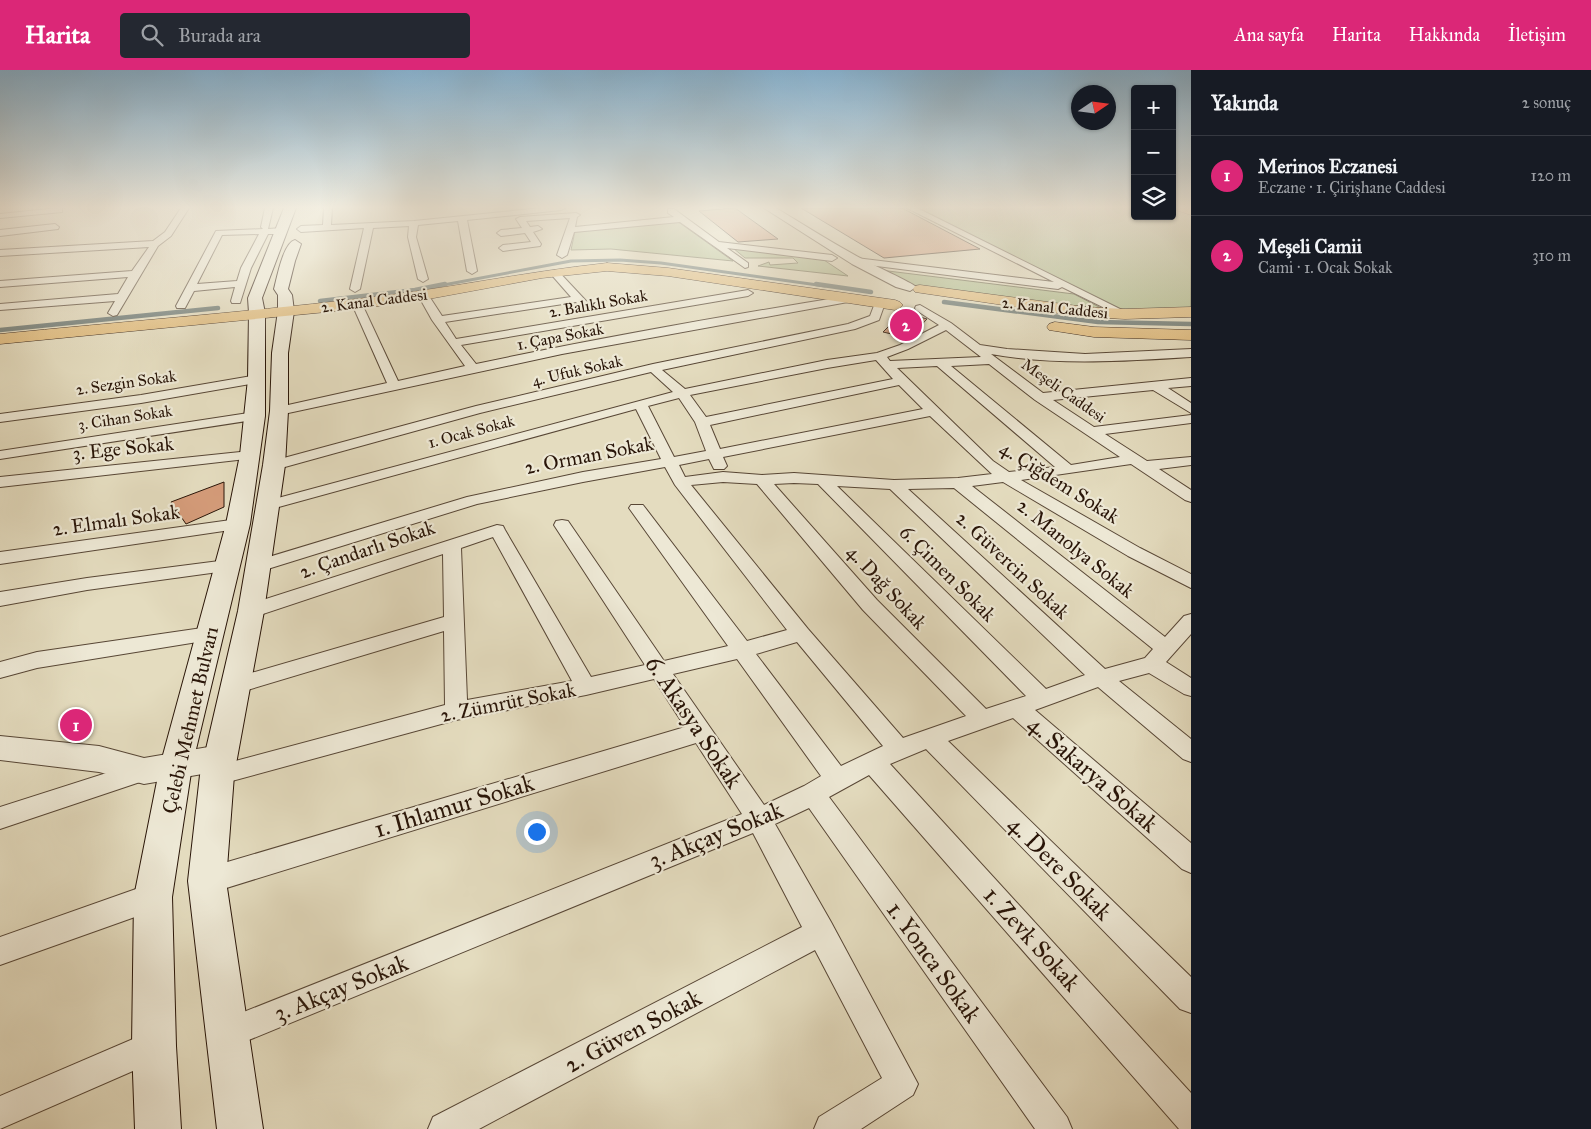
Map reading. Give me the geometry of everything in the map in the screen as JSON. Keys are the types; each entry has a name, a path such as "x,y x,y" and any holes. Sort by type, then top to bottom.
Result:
{"main road":[{"path":"263,302 275,257"},
{"path":"263,302 280,289 290,257"},
{"path":"712,261 763,268"},
{"name":"2. Kanal Caddesi","path":"0,339 263,302 356,296 422,283 607,267 630,267 920,308"},
{"path":"467,272 490,268"},
{"name":"2. Kanal Caddesi","path":"337,291 356,296 373,287"},
{"path":"879,287 877,294 879,298 888,304"},
{"name":"2. Kanal Caddesi","path":"879,287 915,288 1029,306 1085,312 1125,314 1191,312"},
{"path":"915,288 931,294 936,301 930,306 920,308"},
{"name":"Çelebi Mehmet Bulvarı","path":"263,302 257,379 267,413"},
{"name":"Çelebi Mehmet Bulvarı","path":"158,1129 154,1046 153,897 176,766 238,524 262,460 267,413 280,353 263,302"},
{"path":"162,308 198,304"},
{"path":"920,308 952,319"},
{"path":"96,314 133,311"},
{"name":"2. Kanal Caddesi","path":"1040,325 1094,332 1189,337"},
{"name":"Çelebi Mehmet Bulvarı","path":"240,1129 207,881 219,766 251,611 269,505 262,460"}],"street":[{"path":"113,313 146,257"},
{"path":"181,306 207,257"},
{"path":"241,284 251,257"},
{"path":"363,257 356,296 394,385"},
{"path":"416,257 422,283 438,320 473,369"},
{"path":"466,257 467,272"},
{"path":"734,257 744,265"},
{"path":"827,257 832,258 879,287"},
{"path":"850,257 900,284 915,288"},
{"path":"1010,257 1125,314"},
{"path":"856,261 1071,288"},
{"path":"554,272 617,341"},
{"path":"0,306 80,285 135,274"},
{"path":"0,284 25,278 80,285 123,297"},
{"path":"0,306 25,278"},
{"path":"191,288 241,284 263,302"},
{"name":"2. Balıklı Sokak","path":"453,343 598,320 748,292"},
{"path":"438,320 578,298"},
{"name":"1. Çapa Sokak","path":"267,413 394,385 691,326 848,299"},
{"name":"4. Ufuk Sokak","path":"262,460 653,368 851,327 875,318 888,304"},
{"path":"666,308 691,326"},
{"name":"Meşeli Caddesi","path":"952,319 975,346 1040,397 1191,498"},
{"name":"1. Ocak Sokak","path":"269,505 682,393 827,364 884,360 952,319"},
{"path":"975,346 1012,355 1072,359 1191,353"},
{"path":"884,360 939,362 991,360"},
{"name":"4. Çiğdem Sokak","path":"884,360 988,464 1008,479 1134,552 1191,582"},
{"path":"939,362 1068,470"},
{"path":"653,368 682,393 702,422 723,477"},
{"name":"2. Sezgin Sokak","path":"0,418 141,399 257,379"},
{"path":"702,422 902,380"},
{"path":"1040,397 1191,382"},
{"path":"1156,386 1191,409"},
{"path":"640,404 680,482 801,634 899,749"},
{"name":"2. Orman Sokak","path":"258,566 473,500 583,477 715,454 934,411"},
{"name":"3. Cihan Sokak","path":"0,455 267,413"},
{"path":"1092,431 1191,419"},
{"name":"3. Ege Sokak","path":"0,482 262,460"},
{"path":"680,482 723,477 762,480 794,478 894,485 958,483 1008,479 1138,462 1191,461"},
{"name":"4. Dağ Sokak","path":"762,480 870,605 983,720"},
{"name":"6. Çimen Sokak","path":"822,480 1042,698"},
{"name":"2. Manolya Sokak","path":"958,483 1158,656 1191,688"},
{"name":"2. Güvercin Sokak","path":"894,485 1101,678 1191,752"},
{"path":"637,508 837,779"},
{"name":"2. Elmalı Sokak","path":"0,558 238,524"},
{"name":"6. Akasya Sokak","path":"562,525 759,819 902,1084 831,1129"},
{"name":"2. Çandarlı Sokak","path":"251,611 497,530 586,687"},
{"path":"452,544 456,711"},
{"path":"0,599 87,584 228,566"},
{"path":"234,686 453,620"},
{"path":"1158,656 1191,621"},
{"path":"0,670 37,660 209,634"},
{"name":"2. Zümrüt Sokak","path":"219,766 456,711 586,687 743,650 801,634"},
{"name":"3. Akçay Sokak","path":"227,1034 759,819 813,794 837,779 899,749 1158,656"},
{"name":"4. Sakarya Sokak","path":"1017,708 1191,860"},
{"name":"1. Ihlamur Sokak","path":"207,881 701,732"},
{"name":"4. Dere Sokak","path":"929,737 1191,998"},
{"path":"0,748 99,759 144,771"},
{"name":"1. Zevk Sokak","path":"872,761 1191,1118"},
{"path":"0,818 144,771 176,766 219,766"},
{"name":"1. Yonca Sokak","path":"813,794 1055,1129"},
{"path":"0,951 153,897"},
{"name":"2. Güven Sokak","path":"445,1129 821,932"},
{"path":"0,1113 154,1046"}],"green space":[{"path":"697,257 728,257 733,261"},
{"path":"804,257 824,260 848,276 758,266 769,262 770,265 798,263 793,258 745,258"},
{"path":"1015,257 1191,257 1191,309 1124,312"},
{"path":"880,270 1074,294 1101,308 1032,302 913,286"}],"building":[{"path":"903,312 927,319 909,338 883,332"},
{"path":"224,482 224,507 186,524 171,502"}],"waterway":[{"path":"438,286 571,261 620,260 661,263 825,286"},
{"path":"320,301 415,290 445,284"},
{"path":"816,284 871,292"},
{"path":"944,302 1098,322 1191,324"},
{"path":"0,330 218,308"}],"place":[{"name":"Meşeli Camii","path":"906,325"},
{"name":"Merinos Eczanesi","path":"76,725"}]}
